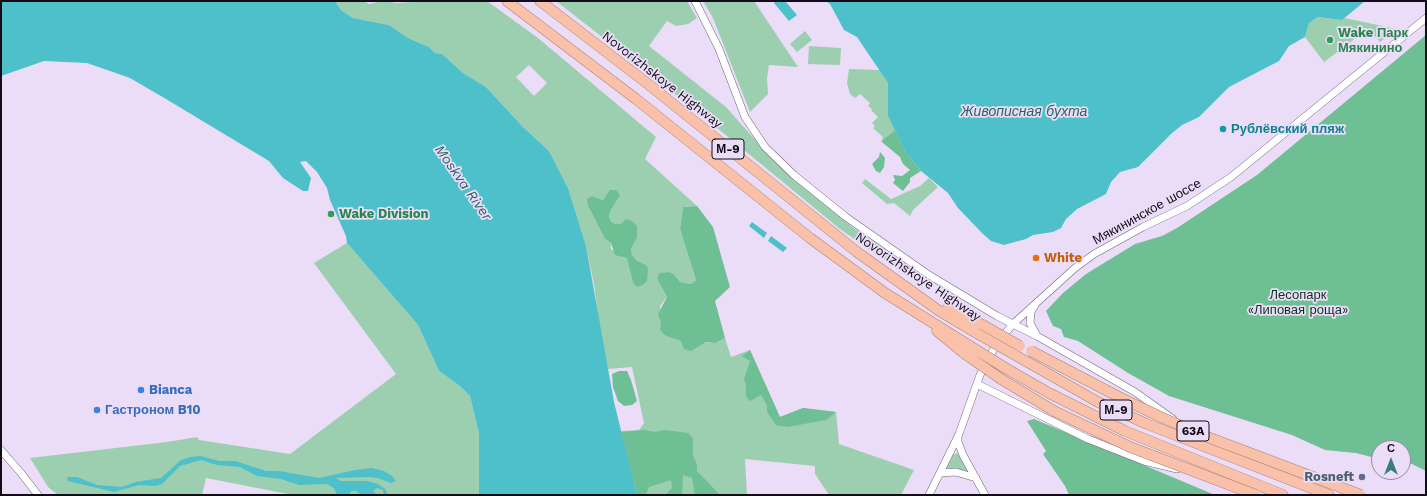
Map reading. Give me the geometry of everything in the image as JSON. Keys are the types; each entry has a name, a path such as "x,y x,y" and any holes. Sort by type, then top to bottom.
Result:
{"highway":[{"name":"М-9","path":"507,1 636,98 810,238 885,292 948,331 968,350 1007,369 1089,414 1154,443 1283,495"},
{"name":"Novorizhskoye Highway","path":"540,1 648,84 823,226 883,272 953,319 980,330 1015,355 1098,402 1222,454 1329,495"},
{"name":"63A","path":"918,296 980,330 1020,346 1163,418 1210,438 1361,495"},
{"path":"911,309 968,350 1001,379 1054,411 1130,447 1256,495"}],"street":[{"path":"695,1 720,49 745,117 765,147 779,162 846,217 929,275 1135,392 1222,454"},
{"name":"Мякининское шоссе","path":"929,495 959,434 977,384 990,355 1013,324 1074,268 1094,254 1143,227 1187,206 1231,177 1426,18"},
{"path":"1037,302 1031,312 1030,323 1037,336"},
{"path":"977,384 1088,439 1144,461 1200,473 1246,480"},
{"path":"959,434 958,442 963,455 986,495"},
{"path":"1,450 22,473 38,495"},
{"path":"951,451 958,451 963,455"},
{"path":"940,473 956,472 976,478"}],"shaded area":[{"path":"335,1 364,1 369,4 383,1 397,3 428,1 487,1 538,38 656,137 645,159 697,206 683,207 680,229 696,280 691,284 680,282 674,274 669,272 659,274 657,279 667,297 660,306 661,322 666,336 681,341 715,343 725,338 731,357 750,350 780,417 803,408 836,412 839,444 914,470 901,495 829,495 815,474 815,466 745,459 747,495 637,495 621,431 639,430 644,423 632,367 608,369 601,338 594,284 586,246 568,188 549,151 523,127 486,87 463,73 442,54 435,53 429,47 408,38 389,25 353,18 341,10","holes":["529,65 547,83 534,96 516,77","592,196 603,200 617,200 609,216 611,222 621,224 637,238 631,249 632,255 636,260 646,265 629,264 627,258 611,249 611,243 605,239 588,206"]},
{"path":"556,1 687,1 697,18 688,24 676,26 667,21 649,46 726,107 774,161 852,227 919,273 916,276 909,272 906,275 840,229 693,108"},
{"path":"703,1 754,1 798,67 769,65 767,78 768,94 750,112 713,18"},
{"name":"Wake Парк Мякинино","path":"1318,17 1342,20 1345,18 1396,29 1380,42 1368,29 1324,62 1305,37 1309,23"},
{"path":"805,31 812,40 797,52 790,44"},
{"path":"809,46 841,48 840,65 808,64"},
{"path":"849,69 880,70 888,83 888,116 895,130 884,140 883,143 881,142 883,137 873,128 875,126 872,123 878,117 868,106 870,103 860,94 855,98 850,94 847,83"},
{"path":"929,178 938,187 913,210 910,216 894,203 887,204 862,183 865,179 891,199 920,186"},
{"path":"347,243 418,325 439,371 460,386 470,396 479,433 479,495 293,495 206,478 202,495 58,495 48,487 30,458 167,442 197,437 199,440 290,454 396,374 314,263"},
{"path":"957,453 968,471 950,469 947,467 953,455"}],"green space":[{"name":"Лесопарк «Липовая роща»","path":"1426,35 1426,471 1411,464 1411,440 1371,440 1371,457 1356,453 1325,450 1292,435 1169,396 1128,373 1078,341 1064,337 1061,329 1053,326 1046,311 1063,293 1086,274 1135,244 1162,236 1177,228 1257,175"},
{"path":"895,130 906,153 921,171 910,178 910,182 903,191 893,183 895,180 893,175 902,176 910,170 903,164 900,157 883,143 883,140"},
{"path":"880,152 885,158 884,167 880,173 876,171 872,164 879,157"},
{"path":"610,190 616,190 620,195 609,216 611,222 621,224 626,219 632,221 637,226 637,238 631,249 632,255 636,260 646,265 648,268 647,281 643,285 637,287 633,282 627,258 615,255 611,243 605,239 588,206 587,199 592,196 603,200"},
{"path":"697,206 713,227 730,287 715,301 725,338 715,343 706,342 691,351 684,349 681,341 666,336 660,330 661,322 658,314 667,297 657,279 659,273 669,272 674,274 680,282 691,284 696,280 680,229 683,207"},
{"path":"750,350 780,417 803,408 836,412 826,420 787,427 776,425 767,412 767,405 761,395 750,401 746,396 746,385 744,379 750,361 742,356"},
{"path":"619,371 627,371 631,380 637,401 632,405 624,406 618,401 613,387 612,374"},
{"path":"1034,419 1215,495 1069,495 1065,486 1043,454 1046,451 1027,421"},
{"path":"645,430 655,432 665,430 688,433 693,438 693,455 697,465 697,471 720,495 695,495 692,478 683,475 682,495 665,495 672,488 671,480 649,487 646,495 637,495 621,432"}],"water":[{"name":"Moskva River","path":"1,1 335,1 341,10 353,18 389,25 408,38 429,47 435,53 442,54 463,73 486,87 523,127 549,151 568,188 586,246 614,402 637,495 479,495 479,433 470,396 460,386 439,371 418,325 347,243 346,236 330,200 327,188 317,172 306,161 300,162 311,178 308,191 303,191 283,178 269,161 166,99 130,78 87,63 44,61 1,76"},
{"path":"776,1 785,1 797,15 789,21 774,3"},
{"name":"Живописная бухта","path":"826,1 1365,1 1342,20 1318,17 1309,23 1305,37 1289,46 1279,61 1229,87 1199,117 1182,125 1171,134 1138,167 1120,172 1111,182 1106,194 1077,209 1066,219 1061,228 1053,232 1033,235 1026,239 1004,245 991,241 982,233 958,208 948,193 921,171 906,153 888,116 888,83 857,37 844,30 830,4"},
{"path":"752,222 767,233 764,238 749,226"},
{"path":"771,236 787,248 783,252 768,241"},
{"path":"201,456 219,461 235,461 266,471 279,471 319,478 372,468 384,471 392,476 396,481 391,483 378,478 368,477 336,478 341,481 367,481 378,484 385,489 388,495 384,495 383,490 377,488 373,491 377,495 361,495 356,491 351,491 349,495 337,495 334,488 327,484 299,485 281,479 257,476 240,467 217,465 201,460 180,466 162,484 155,486 139,485 114,492 68,481 67,479 68,477 77,477 97,485 122,487 136,482 161,478 181,460"}],"place":[{"name":"Wake Парк Мякинино","path":"1330,40"},
{"name":"Рублёвский пляж","path":"1223,129"},
{"name":"Wake Division","path":"331,214"},
{"name":"White","path":"1036,258"},
{"name":"Bianca","path":"141,390"},
{"name":"Гастроном B10","path":"97,410"},
{"name":"Rosneft","path":"1362,477"}]}
